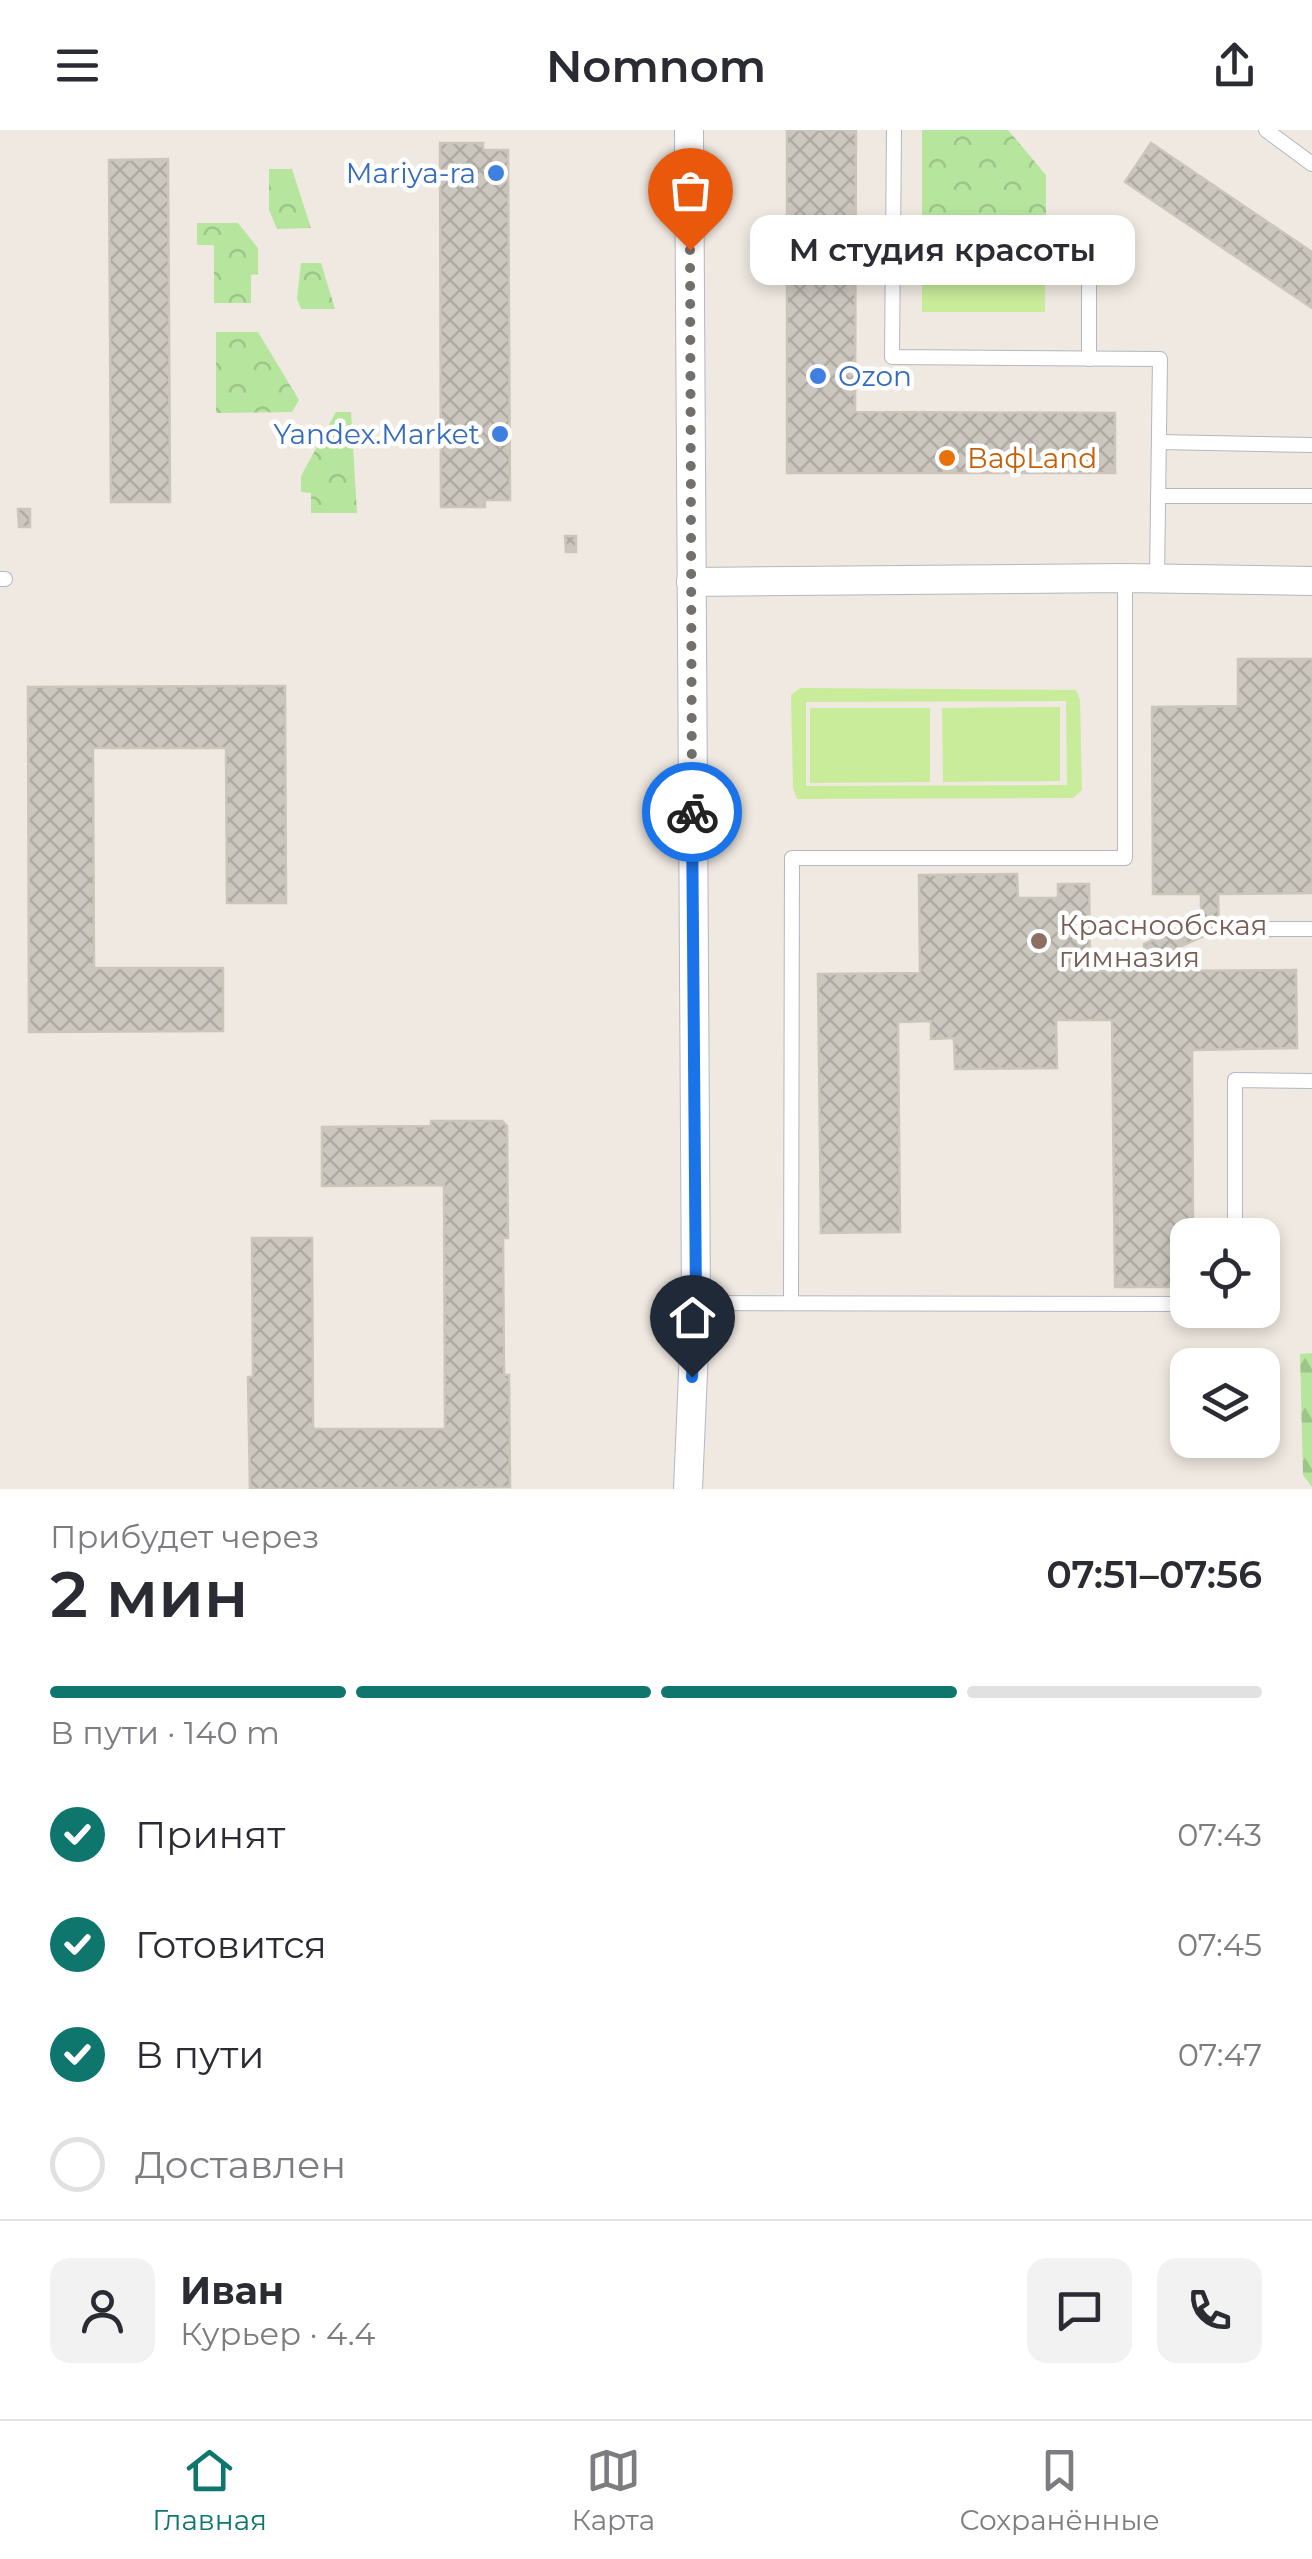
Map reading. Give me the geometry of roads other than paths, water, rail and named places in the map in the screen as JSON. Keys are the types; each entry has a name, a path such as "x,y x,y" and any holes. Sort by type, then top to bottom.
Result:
{"street":[{"path":"688,1489 696,1303 690,130"},
{"path":"691,582 1125,578 1312,581"}],"lane":[{"path":"894,130 892,357 1160,359 1158,578"},
{"path":"1266,130 1312,164"},
{"path":"1089,359 1090,244"},
{"path":"1159,442 1312,445"},
{"path":"1158,496 1312,496"},
{"path":"792,1303 792,858 1125,858 1125,578"},
{"path":"1236,929 1312,929"},
{"path":"1234,1218 1235,1080 1312,1081"},
{"path":"696,1303 1170,1304"}],"place":[{"name":"Mariya-ra","path":"496,173"},
{"name":"M студия красоты","path":"690,250"},
{"name":"Ozon","path":"818,376"},
{"name":"Yandex.Market","path":"500,434"},
{"name":"ВафLand","path":"947,458"},
{"name":"Краснообская гимназия","path":"1039,941"}]}
